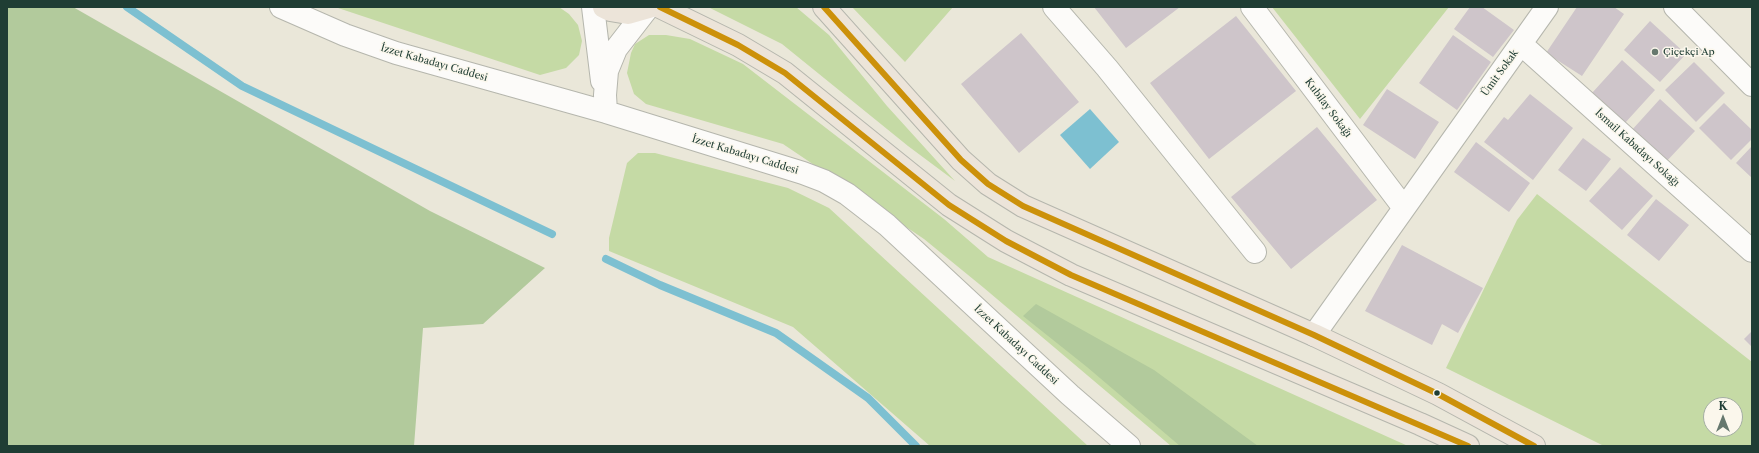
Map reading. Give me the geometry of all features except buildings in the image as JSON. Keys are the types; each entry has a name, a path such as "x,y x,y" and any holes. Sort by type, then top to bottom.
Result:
{"main road":[{"path":"604,7 610,10 628,12 652,8 738,45 785,73 949,206 1006,242 1071,275 1420,424 1468,446"},
{"path":"824,7 961,160 988,184 1023,206 1314,335 1438,394 1534,446"}],"street":[{"name":"İzzet Kabadayı Caddesi","path":"281,7 345,35 396,53 606,112 803,173 824,181 847,194 887,225 1070,395 1129,446"},
{"path":"593,7 606,112"},
{"path":"1054,7 1107,68 1255,252"},
{"name":"Kubilay Sokağı","path":"1252,7 1404,208"},
{"name":"Ümit Sokak","path":"1314,335 1547,7"},
{"path":"1675,7 1752,85"},
{"path":"606,112 605,95 607,71 616,49 652,8"},
{"name":"İsmail Kabadayı Sokağı","path":"1521,44 1752,252"}],"green space":[{"path":"7,7 73,7 430,211 545,268 483,324 423,328 414,446 7,446"},
{"path":"335,7 559,7 569,14 578,25 582,41 579,55 566,68 540,75"},
{"path":"708,7 796,7 829,35 887,106 955,181 908,146 782,44"},
{"path":"852,7 953,7 905,62"},
{"path":"1272,7 1449,7 1360,119"},
{"path":"649,35 666,35 690,39 743,64 944,219 988,257 1408,446 1171,446 924,239 783,144 646,104 634,94 627,73 631,53 635,44"},
{"path":"638,153 655,153 788,188 829,208 1088,446 930,446 793,327 609,251 609,238 627,163"},
{"path":"1537,194 1752,362 1752,446 1604,446 1446,368 1517,220"},
{"path":"1036,304 1154,370 1258,446 1180,446 1087,367 1023,316"}],"water":[{"path":"1090,109 1119,142 1090,169 1060,135"}],"waterway":[{"path":"127,7 242,86 552,234"},
{"path":"606,259 660,285 776,333 868,398 916,446"}],"transit line":[{"path":"660,7 738,45 785,73 949,205 1006,241 1071,275 1468,446"},
{"path":"824,7 961,160 988,184 1023,206 1314,335 1438,394 1534,446"}],"place":[{"name":"Çiçekçi Ap","path":"1655,52"}]}
